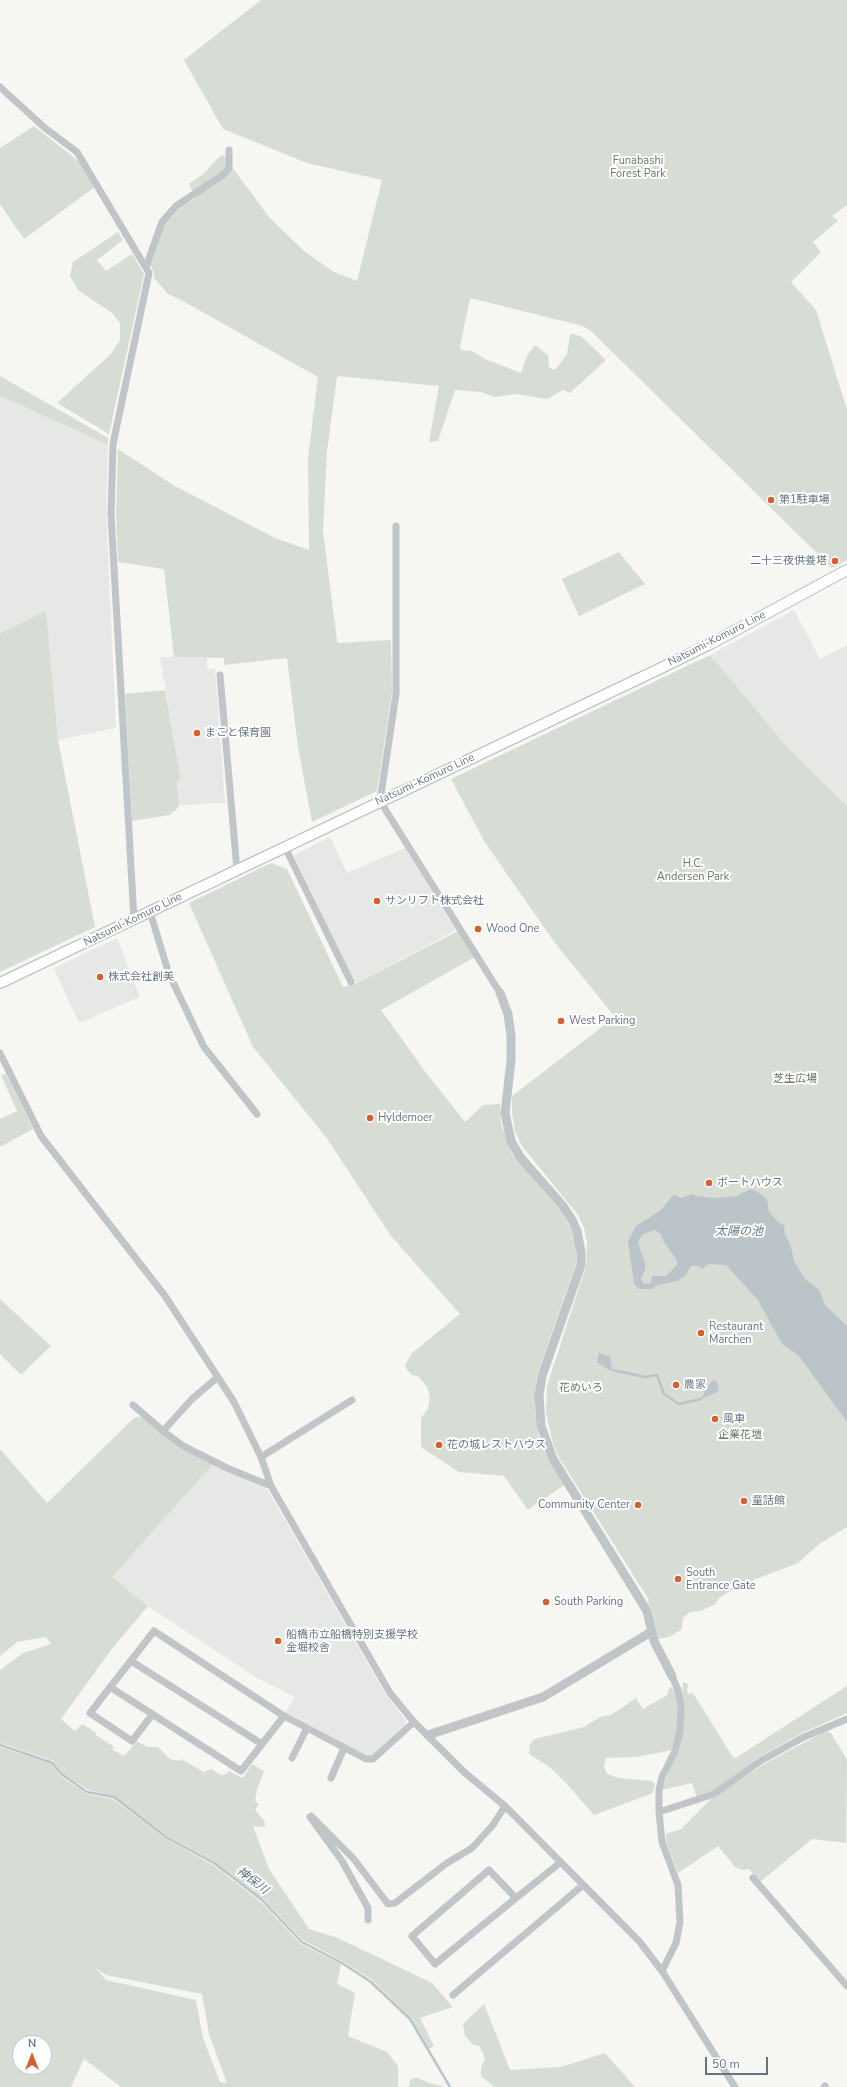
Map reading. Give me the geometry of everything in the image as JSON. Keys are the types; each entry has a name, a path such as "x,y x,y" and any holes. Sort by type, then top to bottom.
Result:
{"main road":[{"name":"Natsumi-Komuro Line","path":"0,983 664,667 846,572"}],"street":[{"path":"0,87 44,128 77,152 149,273 113,444 111,514 134,920"},
{"path":"146,267 162,222 176,206 224,175 229,168 229,150"},
{"path":"396,526 396,694 380,801 500,993 508,1014 512,1046 505,1100 508,1134 520,1157 563,1206 572,1220 577,1231 581,1252 580,1265 542,1376 539,1395 541,1426 553,1459 647,1611 651,1632 678,1690 681,1706 680,1731 675,1750 662,1777 659,1790 659,1812 662,1842 678,1885 680,1922 676,1943 662,1971"},
{"path":"220,675 237,870"},
{"path":"285,847 351,982"},
{"path":"150,912 169,974 204,1047 257,1114"},
{"path":"0,1053 41,1136 166,1296 234,1402 261,1457 271,1486 390,1693 414,1722 464,1772 505,1806 639,1941 662,1971 735,2087"},
{"path":"163,1432 192,1399 218,1377"},
{"path":"261,1457 352,1400"},
{"path":"133,1405 163,1432 183,1446 227,1468 271,1486"},
{"path":"152,1715 132,1741 90,1713 154,1631 284,1716 366,1759 374,1759 414,1722"},
{"path":"428,1735 543,1697 651,1632"},
{"path":"131,1661 262,1744"},
{"path":"110,1687 241,1771 284,1716"},
{"path":"659,1812 714,1794 769,1756 804,1738 847,1719"},
{"path":"292,1758 306,1728"},
{"path":"331,1778 344,1748"},
{"path":"368,1920 368,1908 342,1861 310,1817 311,1816 353,1858 388,1904 395,1903 447,1863 472,1848 494,1825 505,1806"},
{"path":"516,1898 489,1870 412,1936 435,1964 516,1898 560,1862"},
{"path":"753,1878 847,1986"},
{"path":"453,1996 583,1885"}],"shaded area":[{"path":"0,396 108,445 106,511 116,728 58,740 46,612 0,633"},
{"path":"794,610 820,659 847,645 847,806 789,749 710,655"},
{"name":"まこと保育園","path":"160,657 207,657 207,669 215,669 225,803 179,805 177,779 181,778"},
{"name":"サンリフト株式会社","path":"330,837 347,873 405,848 456,930 357,983 351,976 294,855"},
{"path":"117,938 140,997 79,1023 54,968"},
{"name":"船橋市立船橋特別支援学校 金堀校舎","path":"213,1464 267,1489 386,1695 405,1719 405,1725 372,1756 368,1757 285,1713 295,1697 254,1676 148,1606 111,1577"}],"green space":[{"name":"Funabashi Forest Park","path":"261,0 847,0 847,205 832,216 838,221 813,242 821,252 791,282 816,310 847,410 847,560 835,567 831,567 592,332 583,326 470,298 460,347 461,350 472,351 485,359 521,373 527,356 535,345 548,355 549,367 555,370 567,354 570,334 574,334 582,337 606,360 570,393 563,390 547,399 516,394 494,397 481,392 455,390 438,441 429,442 439,386 337,376 327,451 323,531 337,641 338,643 391,640 392,693 377,791 312,822 298,747 287,658 224,665 224,658 174,657 164,569 118,562 116,513 118,449 173,485 275,538 309,550 308,458 318,377 168,294 154,278 154,272 150,265 165,223 178,209 196,198 189,184 203,174 219,157 223,155 269,217 304,251 334,272 357,281 382,180 307,163 223,129 184,60"},
{"path":"34,126 81,163 95,187 24,239 0,204 0,148"},
{"path":"118,232 123,240 97,260 106,271 132,254 144,274 109,434 57,403 111,354 120,340 120,323 112,313 78,290 70,276 73,262"},
{"path":"0,376 108,438 108,445 0,396"},
{"path":"619,552 645,584 579,616 562,579"},
{"path":"46,611 58,740 95,927 0,972 0,633"},
{"name":"H.C. Andersen Park","path":"710,655 789,749 847,806 847,1527 819,1544 798,1563 738,1586 719,1598 715,1604 701,1611 690,1612 683,1618 682,1629 669,1637 658,1639 652,1610 647,1601 649,1600 558,1456 552,1440 546,1413 547,1386 586,1266 587,1242 584,1228 578,1215 522,1146 515,1131 512,1112 512,1096 615,1017 555,943 484,841 451,779"},
{"path":"165,690 181,779 177,779 179,805 177,809 169,815 132,821 125,694"},
{"path":"271,863 287,869 343,987 357,983 460,930 475,957 381,1010 427,1074 465,1122 483,1105 500,1104 501,1124 512,1154 560,1210 573,1232 576,1243 576,1264 537,1375 535,1394 536,1422 540,1443 564,1485 528,1510 504,1476 459,1472 421,1447 421,1418 428,1409 430,1396 427,1387 418,1376 412,1375 407,1370 405,1365 412,1353 460,1314 391,1236 326,1137 253,1047 189,903"},
{"path":"6,1074 33,1129 0,1147 0,1119 17,1111 1,1075"},
{"path":"0,1299 51,1346 21,1375 0,1354"},
{"path":"136,1417 141,1417 181,1449 213,1464 112,1577 148,1606 111,1650 61,1719 75,1731 82,1724 113,1746 113,1750 124,1756 137,1741 147,1747 158,1747 170,1759 179,1761 181,1759 204,1772 211,1769 221,1775 226,1774 229,1771 243,1778 252,1764 264,1771 257,1790 255,1801 259,1804 255,1810 264,1820 265,1825 264,1827 253,1826 269,1869 309,1929 338,1938 432,1983 453,2007 420,2018 434,2046 429,2049 411,2018 372,1980 342,1961 303,1940 262,1898 213,1861 166,1835 114,1796 89,1790 61,1773 54,1761 0,1743 0,1670 23,1653 51,1644 46,1637 17,1642 0,1656 0,1449 47,1503"},
{"path":"683,1682 688,1684 687,1691 689,1694 693,1693 734,1759 847,1686 847,1713 802,1733 761,1756 713,1792 697,1798 692,1783 661,1790 677,1752"},
{"path":"670,1686 675,1691 678,1707 678,1730 672,1750 636,1757 606,1758 604,1766 607,1774 618,1778 652,1781 655,1784 653,1793 594,1815 551,1768 529,1754 530,1744 535,1739 584,1727 600,1717 611,1715 636,1698 643,1709 667,1695"},
{"path":"826,1731 831,1733 847,1760 846,1843 812,1839 760,1882 749,1869 743,1870 735,1867 718,1846 678,1873 666,1841 666,1834 681,1829 711,1799 764,1764"},
{"path":"0,1747 52,1764 59,1775 87,1794 113,1799 165,1838 213,1865 261,1902 301,1944 341,1964 337,1984 355,1993 348,2036 387,2052 398,2066 398,2087 121,2087 84,2059 71,2087 0,2087","holes":["96,1968 106,1975 202,1994 209,2034 227,2083 220,2082 203,2038 196,2000 106,1980"]},
{"path":"484,2004 510,2070 561,2067 605,2053 635,2087 495,2087 481,2076 481,2067 485,2060 483,2053 479,2046 472,2044 465,2035 463,2024"},
{"path":"416,2077 429,2083 446,2087 409,2087 410,2080"}],"water":[{"name":"太陽の池","path":"750,1189 756,1191 767,1199 769,1212 778,1222 785,1226 784,1232 791,1247 794,1261 805,1279 819,1290 825,1305 847,1326 847,1422 799,1356 782,1344 758,1300 726,1265 709,1264 702,1269 698,1266 691,1266 685,1276 677,1281 658,1285 652,1289 639,1289 634,1284 628,1241 636,1226 661,1210 674,1194 681,1198 692,1194 695,1196 717,1198 737,1196","holes":["654,1230 661,1234 663,1241 677,1260 677,1265 666,1276 652,1276 651,1283 644,1284 641,1279 645,1270 645,1263 638,1243 642,1235"]},
{"path":"599,1353 610,1357 612,1370 609,1370 597,1362"},
{"path":"714,1380 718,1383 719,1391 701,1399 710,1383"}],"waterway":[{"path":"613,1370 645,1377 657,1375 664,1394 679,1404 701,1399"},
{"name":"神保川","path":"0,1745 53,1763 60,1773 87,1792 114,1797 166,1837 214,1863 261,1899 302,1942 342,1963 371,1982 410,2019 450,2087"}],"place":[{"name":"第1駐車場","path":"771,500"},
{"name":"二十三夜供養塔","path":"835,561"},
{"name":"まこと保育園","path":"197,733"},
{"name":"サンリフト株式会社","path":"377,901"},
{"name":"Wood One","path":"478,929"},
{"name":"株式会社創美","path":"100,977"},
{"name":"West Parking","path":"561,1021"},
{"name":"Hyldemoer","path":"370,1118"},
{"name":"ボートハウス","path":"709,1183"},
{"name":"Restaurant Marchen","path":"701,1333"},
{"name":"農家","path":"676,1385"},
{"name":"風車","path":"715,1419"},
{"name":"花の城レストハウス","path":"439,1445"},
{"name":"童話館","path":"744,1501"},
{"name":"Community Center","path":"638,1505"},
{"name":"South Entrance Gate","path":"678,1579"},
{"name":"South Parking","path":"546,1602"},
{"name":"船橋市立船橋特別支援学校 金堀校舎","path":"278,1641"}],"park label":[{"name":"芝生広場","path":"795,1079"},
{"name":"花めいろ","path":"581,1388"},
{"name":"企業花壇","path":"740,1435"}]}
